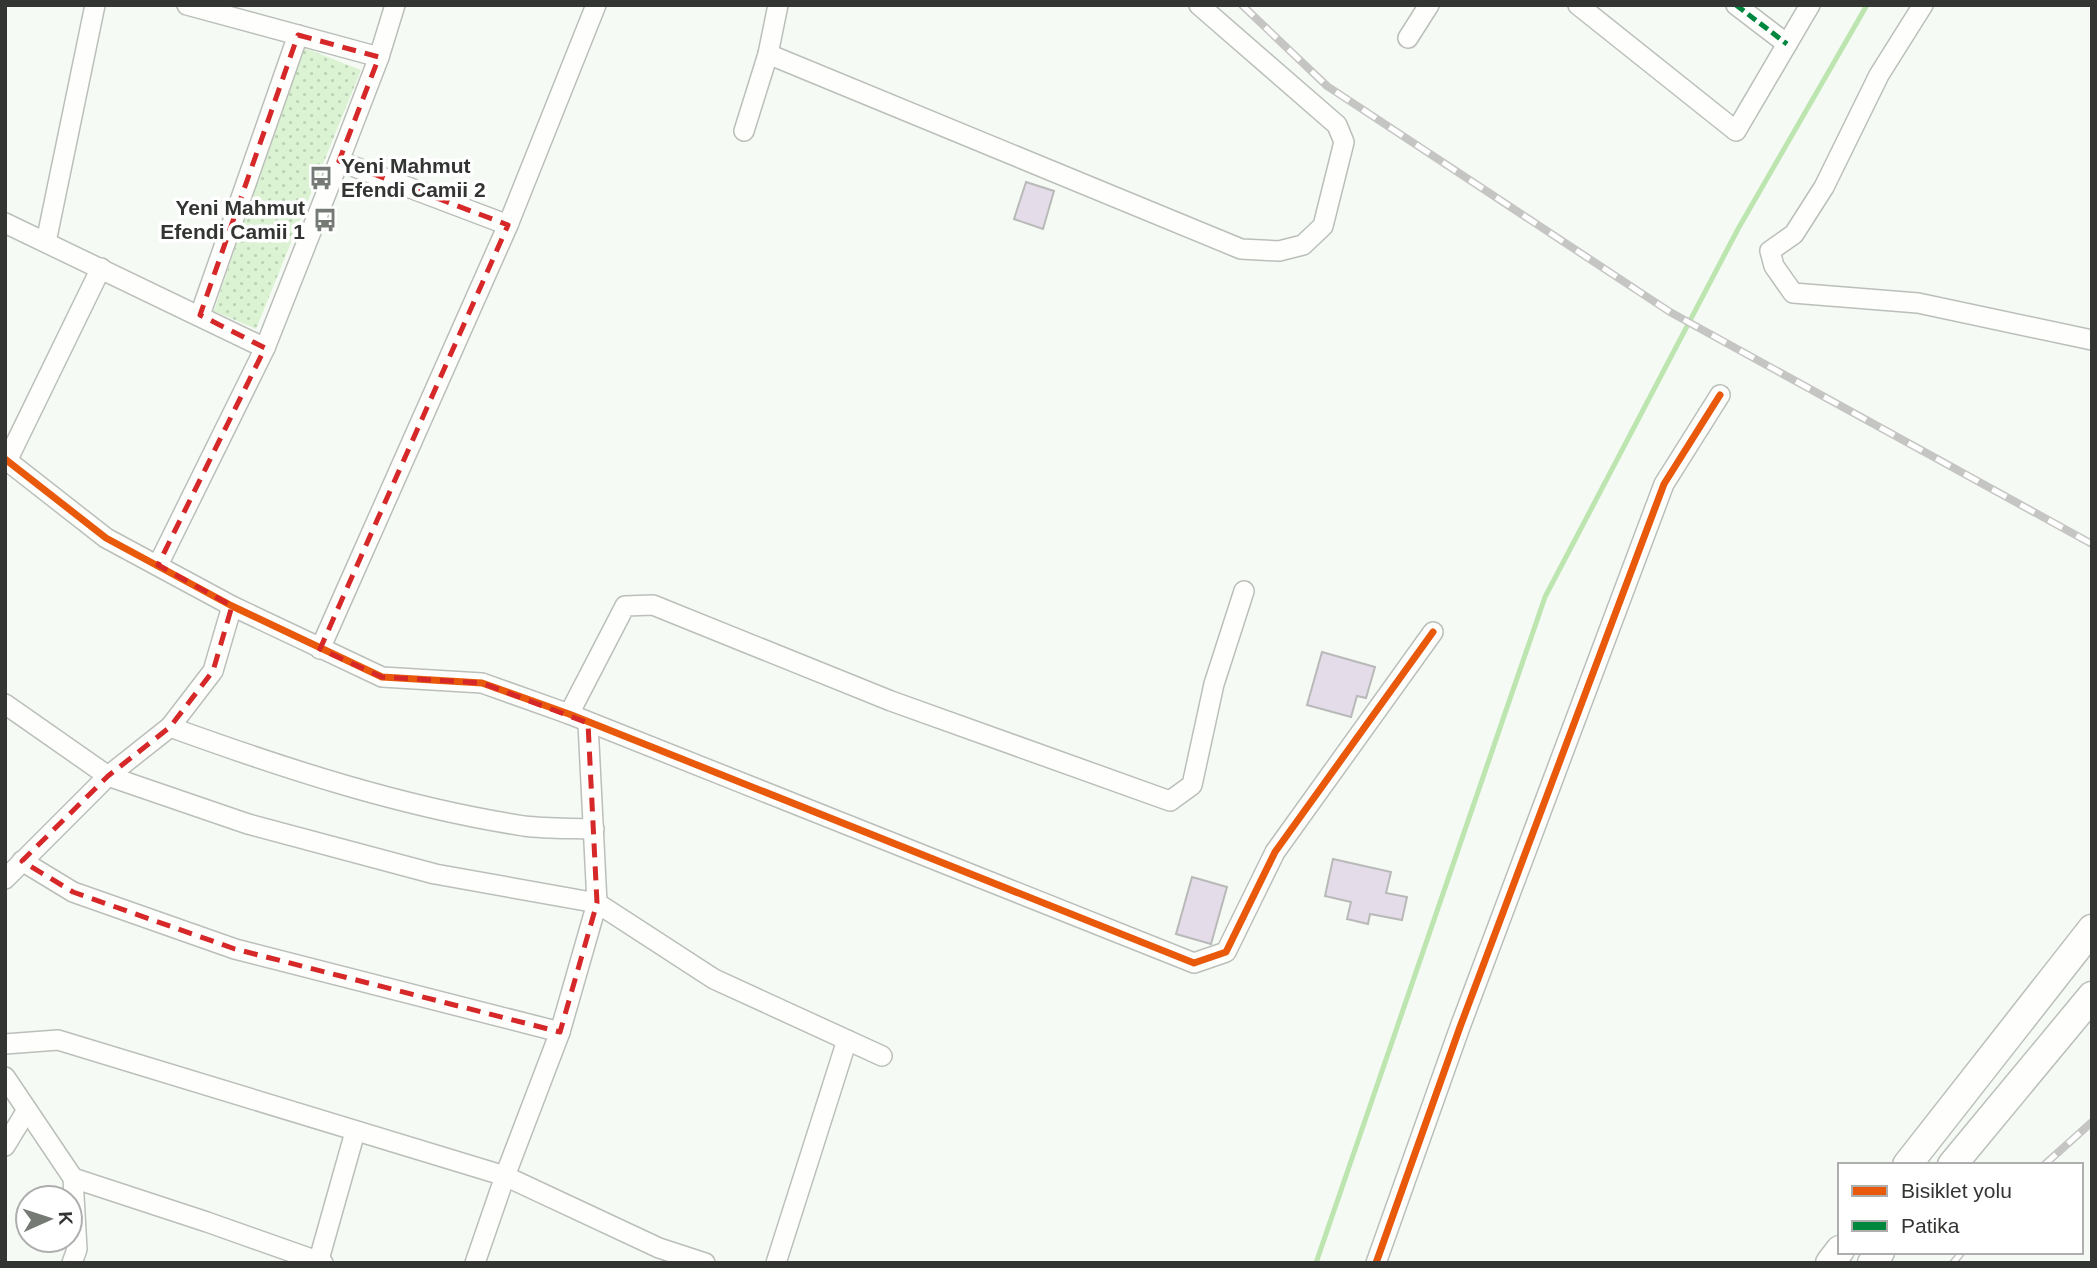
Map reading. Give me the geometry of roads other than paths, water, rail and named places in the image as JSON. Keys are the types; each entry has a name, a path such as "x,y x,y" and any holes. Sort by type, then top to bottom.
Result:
{"highway":[{"path":"1909,1163 2092,929"},
{"path":"1954,1163 2092,996"}],"street":[{"path":"46,242 95,5"},
{"path":"187,5 236,12 298,35 379,57"},
{"path":"158,565 265,348 379,57 395,5"},
{"path":"320,649 508,225 596,5"},
{"path":"744,131 768,54 778,5"},
{"path":"768,54 1241,249 1279,251 1303,245 1323,226 1343,142 1337,125 1199,5"},
{"path":"1408,38 1429,5"},
{"path":"1578,5 1735,131 1810,5"},
{"path":"1736,5 1787,44"},
{"path":"1923,5 1879,75 1816,198 1794,234 1770,251 1774,266 1793,293 1919,303 2092,340"},
{"path":"200,315 298,35"},
{"path":"339,161 508,225"},
{"path":"5,223 265,348"},
{"path":"101,268 6,460 106,538 232,606 382,677 481,683 569,714 1194,963 1226,952 1275,852 1433,632"},
{"path":"1376,1263 1460,1027 1664,484 1720,395"},
{"path":"569,714 625,606 653,605 891,701 1170,801 1192,785 1214,684 1244,591"},
{"path":"5,879 108,776 170,727 213,671 232,606"},
{"path":"5,704 108,776 248,824 435,874 597,903 713,979 882,1056"},
{"path":"475,1263 560,1032 597,903 588,723"},
{"path":"170,727 270,763 410,804 527,826 594,829"},
{"path":"22,861 73,892 235,949 560,1032"},
{"path":"5,1044 58,1040 505,1176 659,1248 705,1263"},
{"path":"776,1263 847,1040"},
{"path":"5,1077 73,1178 77,1250 72,1263"},
{"path":"5,1146 27,1110"},
{"path":"73,1178 320,1262 355,1132"}],"waterway":[{"path":"1316,1263 1545,597 1738,229 1867,5"}],"railway":[{"path":"1242,5 1327,86 1670,312 2092,544"},
{"path":"2046,1163 2092,1122"},
{"path":"1953,1263 1960,1254"}],"place":[{"name":"Yeni Mahmut Efendi Camii 2","path":"321,178"},
{"name":"Yeni Mahmut Efendi Camii 1","path":"325,220"}]}
